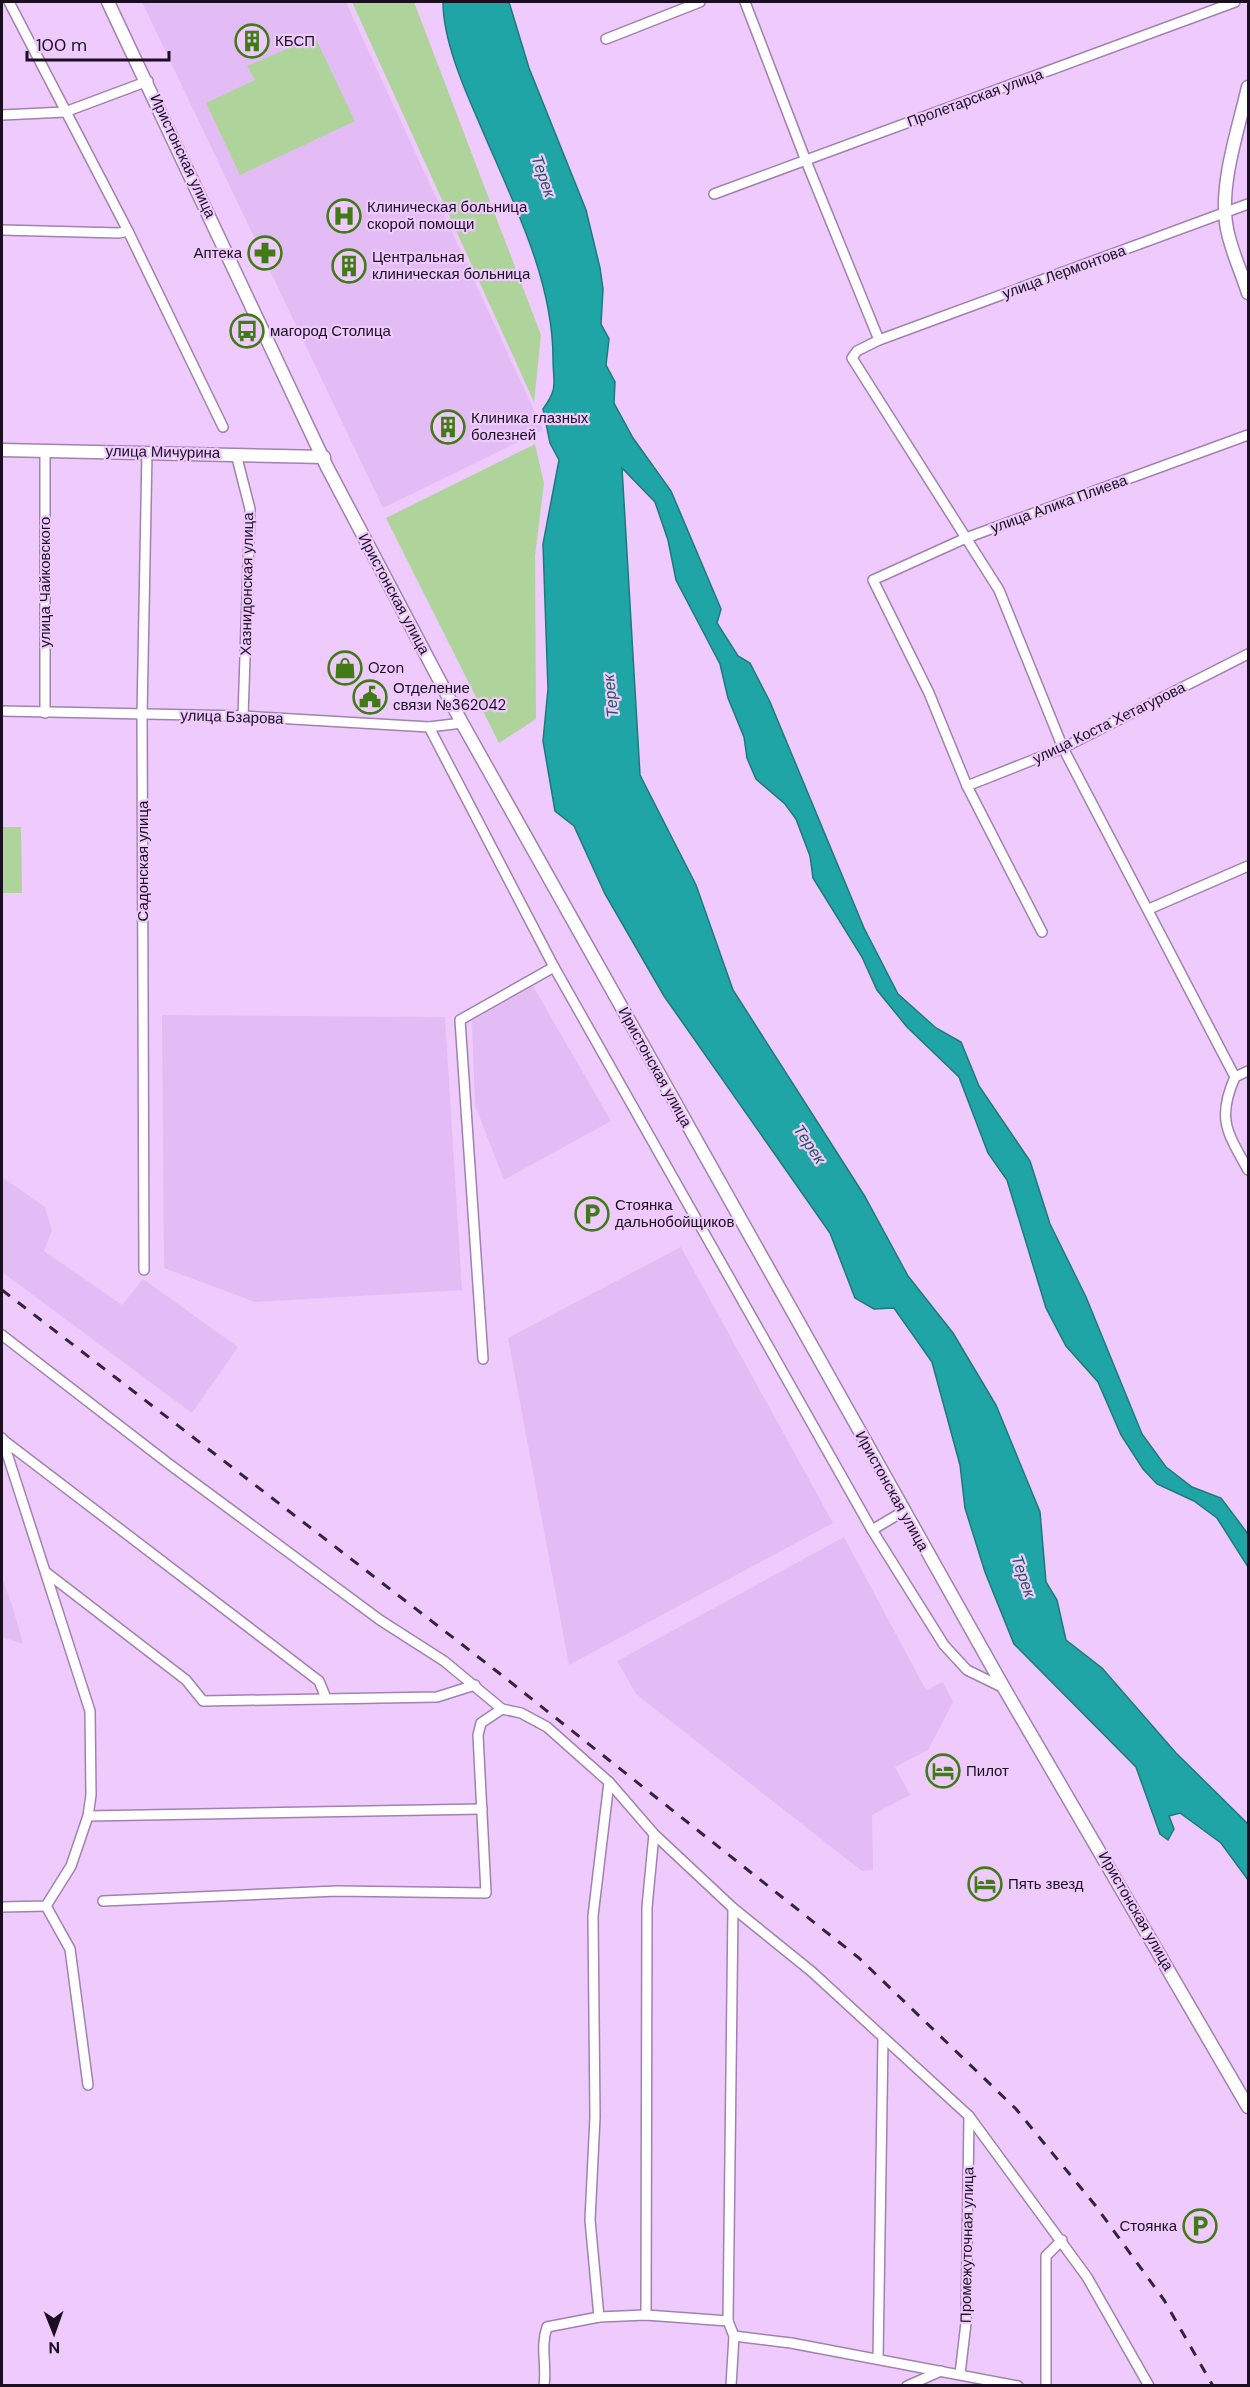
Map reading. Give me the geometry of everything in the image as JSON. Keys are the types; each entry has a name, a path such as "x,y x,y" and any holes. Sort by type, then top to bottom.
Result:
{"main road":[{"name":"Иристонская улица","path":"108,2 148,81 324,457 462,723 1004,1688 1248,2107"},
{"path":"1248,87 1228,178 1225,213 1228,235 1248,293"},
{"name":"улица Мичурина","path":"2,450 324,457"}],"street":[{"path":"9,2 128,231 223,427"},
{"path":"606,39 700,2"},
{"path":"746,2 806,161 879,340"},
{"name":"Пролетарская улица","path":"714,194 1235,2"},
{"path":"2,115 65,112 148,81"},
{"name":"улица Лермонтова","path":"966,538 852,358 857,351 879,340 1248,204"},
{"path":"2,230 119,233 128,231"},
{"name":"улица Алика Плиева","path":"967,786 929,693 873,580 966,538 1248,435"},
{"name":"улица Чайковского","path":"45,451 45,713"},
{"name":"Садонская улица","path":"144,1270 142,715 147,452"},
{"name":"Хазнидонская улица","path":"236,454 250,509 243,716"},
{"path":"966,538 999,590 1063,748 1149,909 1234,1077"},
{"name":"улица Коста Хетагурова","path":"967,786 1063,748 1248,654"},
{"name":"улица Бзарова","path":"2,711 243,716 429,727 462,723"},
{"path":"429,727 554,967 872,1530 944,1645 967,1670 1004,1688"},
{"path":"967,786 1042,932"},
{"path":"1149,909 1248,866"},
{"path":"483,1359 460,1020 554,967"},
{"path":"1248,1071 1234,1077 1226,1099 1226,1129 1248,1170"},
{"path":"2,1335 169,1464 380,1620 444,1661 502,1709 521,1713 547,1727 609,1782 654,1834 733,1908 811,1971 969,2116 1087,2277 1149,2385"},
{"path":"2,1438 319,1681 326,1698"},
{"path":"2,1438 90,1711 91,1795 88,1816 71,1866 46,1906"},
{"path":"872,1530 904,1511"},
{"path":"47,1573 186,1680 203,1701 437,1697 475,1685"},
{"path":"103,1901 337,1892 486,1893 478,1735 481,1723 502,1709"},
{"path":"599,2317 590,2220 595,2117 593,1916 609,1782"},
{"path":"88,1816 482,1809"},
{"path":"646,2316 647,1907 654,1834"},
{"path":"2,1907 46,1906"},
{"path":"46,1906 70,1949 88,2085"},
{"path":"731,2385 734,2336 728,2321 733,1908"},
{"path":"878,2359 883,2038"},
{"name":"Промежуточная улица","path":"960,2374 966,2324 969,2116"},
{"path":"1046,2385 1046,2256 1062,2240"},
{"path":"544,2385 546,2373 542,2341 547,2327 599,2317 646,2316 728,2321"},
{"path":"734,2336 878,2359 1018,2385"},
{"path":"908,2385 941,2371"}],"shaded area":[{"name":"Клиническая больница скорой помощи","path":"142,2 346,2 543,430 383,508"},
{"path":"352,2 414,2 541,335 534,402"},
{"path":"315,37 355,121 240,175 206,103 255,80 247,66"},
{"path":"535,444 544,483 535,556 536,719 499,743 386,518"},
{"path":"2,827 21,827 22,893 2,893"},
{"path":"533,986 611,1121 504,1180 475,1105 472,1021"},
{"path":"162,1015 445,1017 462,1290 255,1302 164,1268"},
{"path":"2,1177 45,1207 52,1230 44,1251 122,1305 143,1279 238,1347 192,1413 2,1272"},
{"path":"681,1247 833,1523 569,1665 508,1338"},
{"path":"844,1537 926,1690 943,1682 953,1702 928,1750 895,1767 910,1795 872,1815 873,1870 862,1871 636,1694 617,1661"},
{"path":"2,1578 13,1608 23,1644 2,1637"}],"water":[{"name":"Терек","path":"443,2 509,2 529,68 586,210 600,268 603,289 601,324 609,339 606,365 615,382 614,403 633,438 671,491 721,609 717,623 738,656 750,663 770,702 864,928 898,994 936,1028 961,1042 979,1086 1030,1161 1050,1224 1086,1297 1142,1434 1166,1467 1192,1487 1221,1498 1248,1534 1248,1567 1217,1518 1194,1501 1157,1484 1143,1469 1121,1435 1098,1382 1066,1346 1046,1308 1007,1180 988,1153 959,1077 907,1027 877,990 862,957 813,878 810,856 796,819 785,804 756,779 747,758 744,737 728,698 720,664 676,580 668,540 655,502 622,468 640,775 696,885 733,990 864,1195 908,1276 953,1333 996,1405 1040,1512 1046,1582 1057,1600 1066,1640 1102,1668 1176,1753 1248,1824 1248,1880 1221,1843 1180,1813 1169,1816 1174,1829 1168,1840 1160,1834 1136,1767 1014,1644 985,1572 965,1508 960,1465 932,1362 894,1308 874,1309 855,1298 830,1233 664,996 605,894 574,826 555,811 543,741 548,689 543,544 559,460 550,443 543,409 554,385 551,327 546,297 527,236 466,92 450,47"}],"railway":[{"path":"2,1290 499,1673 859,1958 1016,2109 1095,2205 1164,2300 1213,2386"}],"place":[{"name":"КБСП","path":"252,41"},
{"name":"Клиническая больница скорой помощи","path":"344,216"},
{"name":"Аптека","path":"265,253"},
{"name":"Центральная клиническая больница","path":"349,266"},
{"name":"магород Столица","path":"247,331"},
{"name":"Клиника глазных болезней","path":"448,427"},
{"name":"Ozon","path":"345,668"},
{"name":"Отделение связи №362042","path":"370,697"},
{"name":"Стоянка дальнобойщиков","path":"592,1214"},
{"name":"Пилот","path":"943,1771"},
{"name":"Пять звезд","path":"985,1884"},
{"name":"Стоянка","path":"1200,2226"}]}
